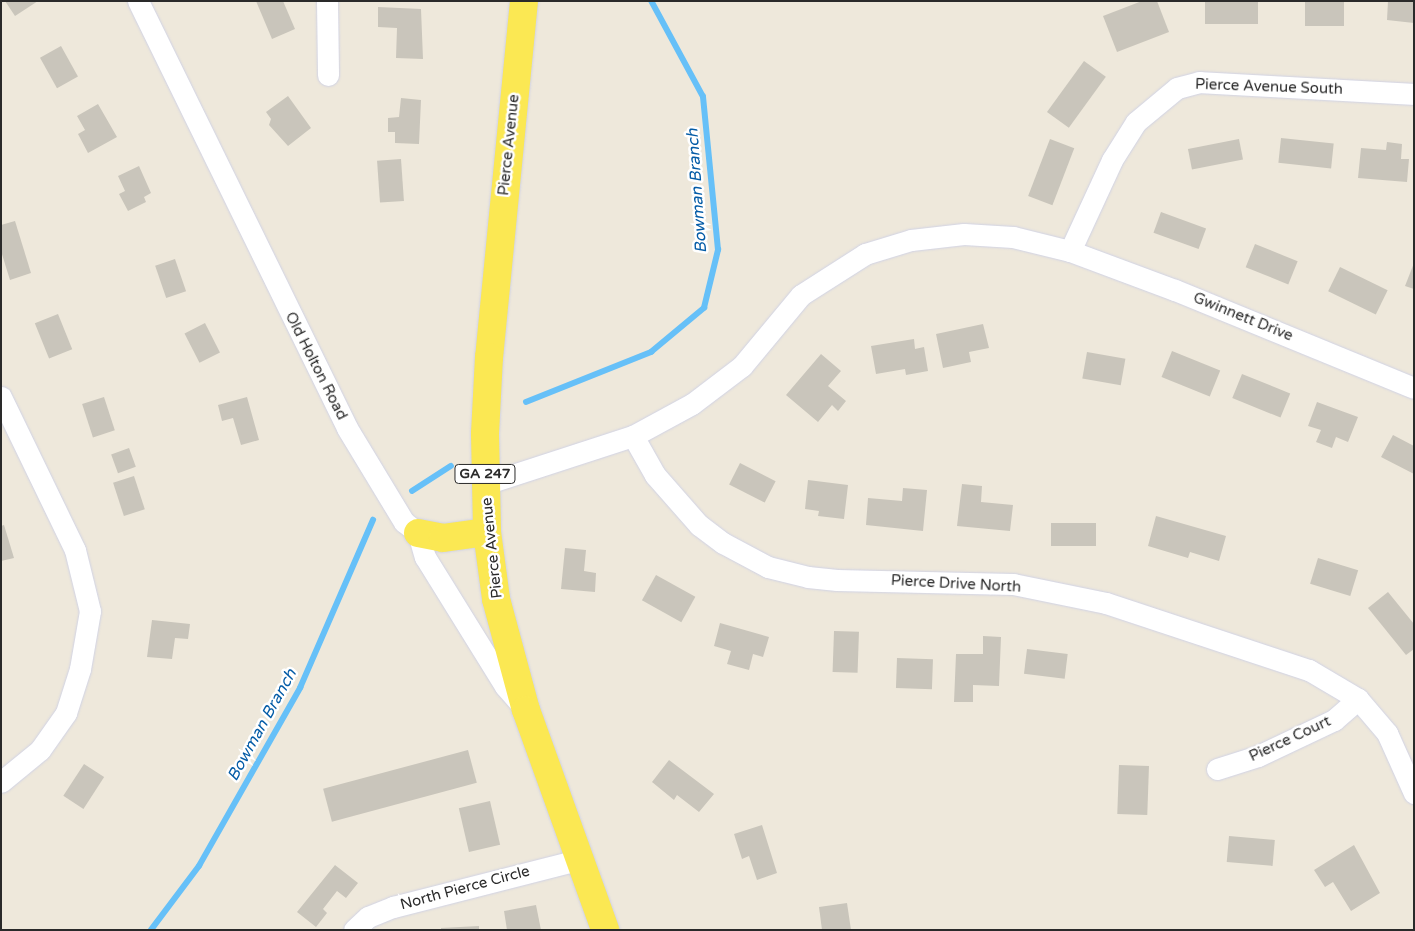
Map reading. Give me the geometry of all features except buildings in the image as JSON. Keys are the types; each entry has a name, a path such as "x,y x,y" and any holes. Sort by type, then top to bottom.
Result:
{"main road":[{"name":"Pierce Avenue","path":"524,1 489,357 485,484 487,532 496,599 526,710 605,930"},
{"path":"418,533 443,538 487,532"}],"street":[{"name":"Old Holton Road","path":"138,1 347,428 404,522 418,533 425,557 505,686 526,710"},
{"path":"327,1 328,74"},
{"name":"Pierce Avenue South","path":"1070,251 1112,160 1136,122 1177,88 1199,82 1414,94"},
{"path":"485,484 633,436 692,404 742,366 801,295 865,254 910,240 964,234 1013,237 1070,251"},
{"name":"Gwinnett Drive","path":"1070,251 1175,290 1414,388"},
{"path":"1,397 75,550 84,577 90,611 80,669 66,713 40,750 1,782"},
{"name":"Pierce Drive North","path":"633,436 661,483 699,525 723,543 768,567 808,577 837,580 1013,584 1106,603 1309,670 1358,699 1387,733 1414,793"},
{"name":"Pierce Court","path":"1217,769 1258,756 1334,720 1358,699"},
{"name":"North Pierce Circle","path":"354,930 368,917 393,907 581,859"}],"waterway":[{"name":"Bowman Branch","path":"526,402 651,352 704,308 718,250 703,97 651,1"},
{"name":"Bowman Branch","path":"412,491 451,466"},
{"name":"Bowman Branch","path":"151,930 199,866 300,688 373,520"}]}
